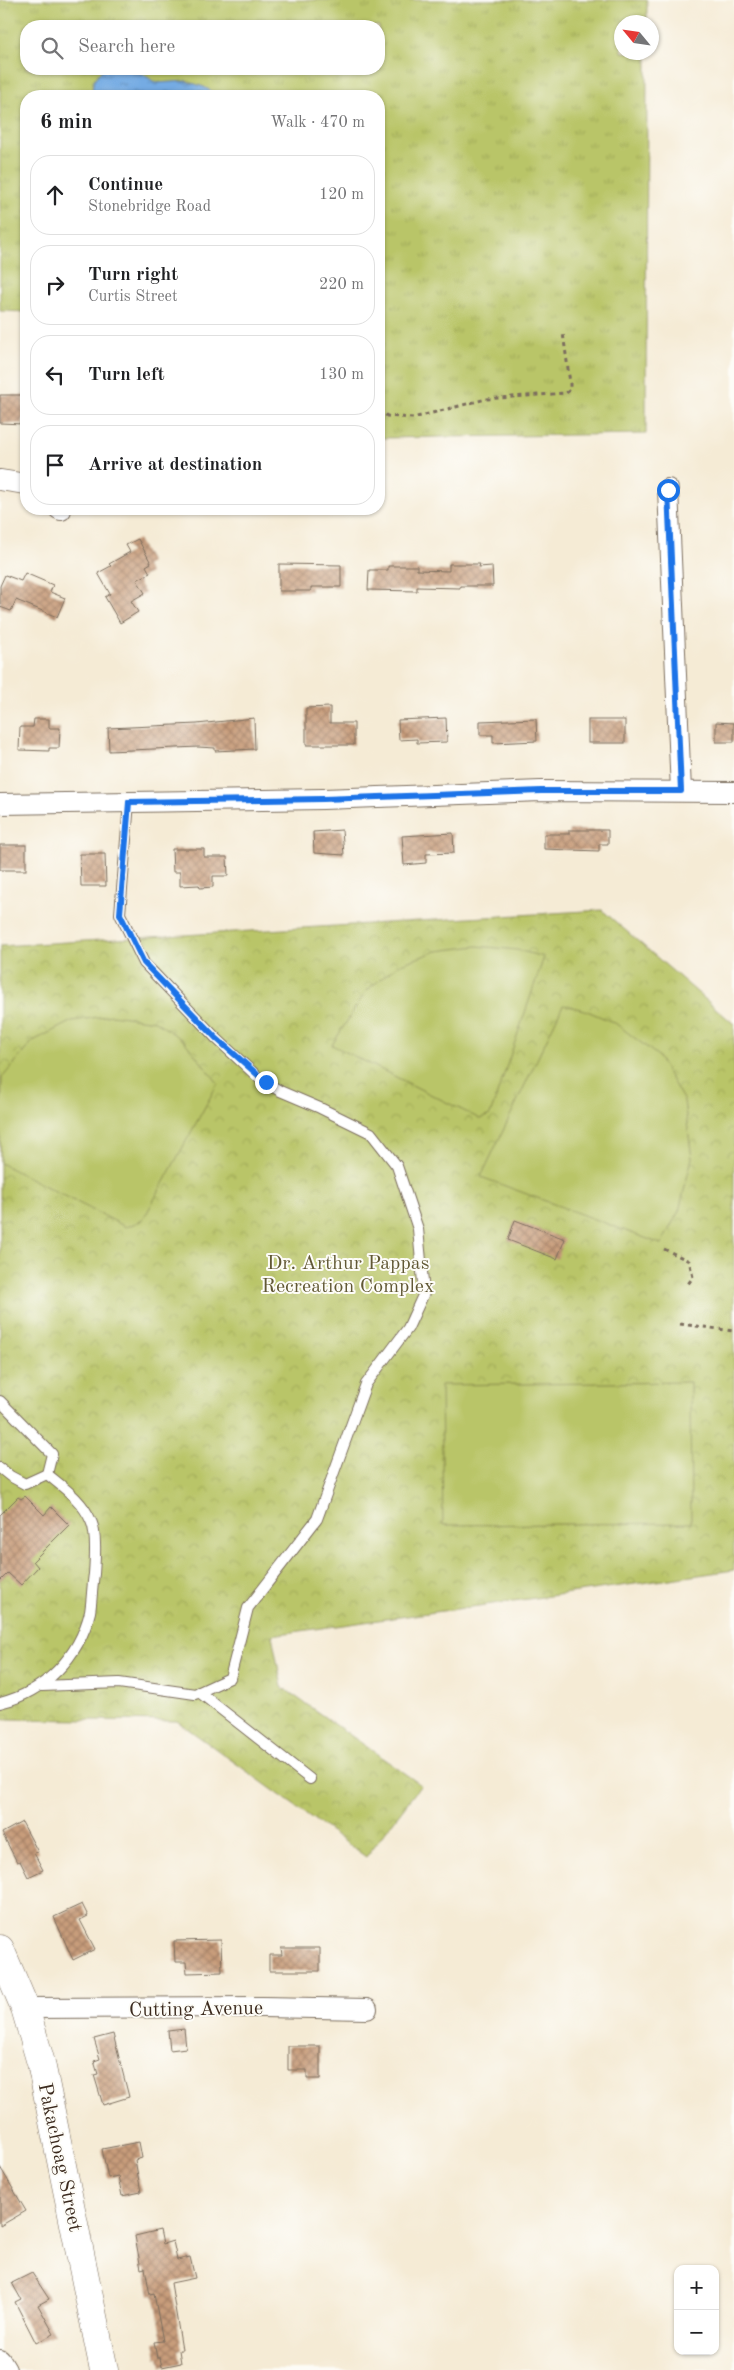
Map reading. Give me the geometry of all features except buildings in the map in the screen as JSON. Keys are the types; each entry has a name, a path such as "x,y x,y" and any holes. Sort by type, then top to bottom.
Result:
{"street":[{"path":"0,480 20,483"},
{"path":"668,490 681,791"},
{"path":"0,804 323,799 541,791 734,792"},
{"name":"Pakachoag Street","path":"0,1949 25,2008 53,2118 104,2370"},
{"name":"Cutting Avenue","path":"25,2008 263,2007 368,2009"},
{"path":"0,2360 6,2370"}],"lane":[{"path":"0,1702 42,1686 119,1684 195,1694 230,1678 248,1608 317,1519 366,1384 408,1328 424,1293 418,1229 397,1166 370,1133 320,1108 280,1091 260,1078 216,1038 144,963 120,914 129,802"},
{"path":"0,1401 52,1454 47,1474"},
{"path":"0,1468 25,1484 47,1474"},
{"path":"42,1686 62,1667 79,1641 90,1612 95,1559 93,1523 81,1502 47,1474"},
{"path":"199,1692 310,1779"}],"path":[{"path":"385,414 412,418 486,399 566,393 570,390 570,383 563,333"},
{"path":"664,1248 689,1260 693,1277 688,1284"},
{"path":"680,1324 734,1331"}],"green space":[{"path":"0,0 647,0 647,15 614,15 614,60 647,60 646,434 385,438 385,90 20,90 20,312 0,311"},
{"name":"Dr. Arthur Pappas Recreation Complex","path":"602,910 734,1024 734,1570 272,1635 282,1687 421,1785 366,1857 177,1721 0,1719 0,946"},
{"path":"477,946 517,950 544,957 490,1115 480,1119 332,1045 366,991 398,965 437,951"},
{"path":"563,1005 585,1010 615,1023 657,1055 684,1101 692,1158 679,1211 661,1244 481,1177"},
{"path":"112,1015 155,1021 184,1041 218,1083 143,1220 126,1227 0,1163 2,1078 33,1041 72,1021"},
{"path":"690,1382 691,1523 443,1525 441,1385"}],"water":[{"path":"97,75 144,75 156,83 186,81 209,90 92,90"}],"route":[{"path":"266,1082 216,1038 144,963 120,914 129,802 323,799 541,791 681,791 668,490"}]}
